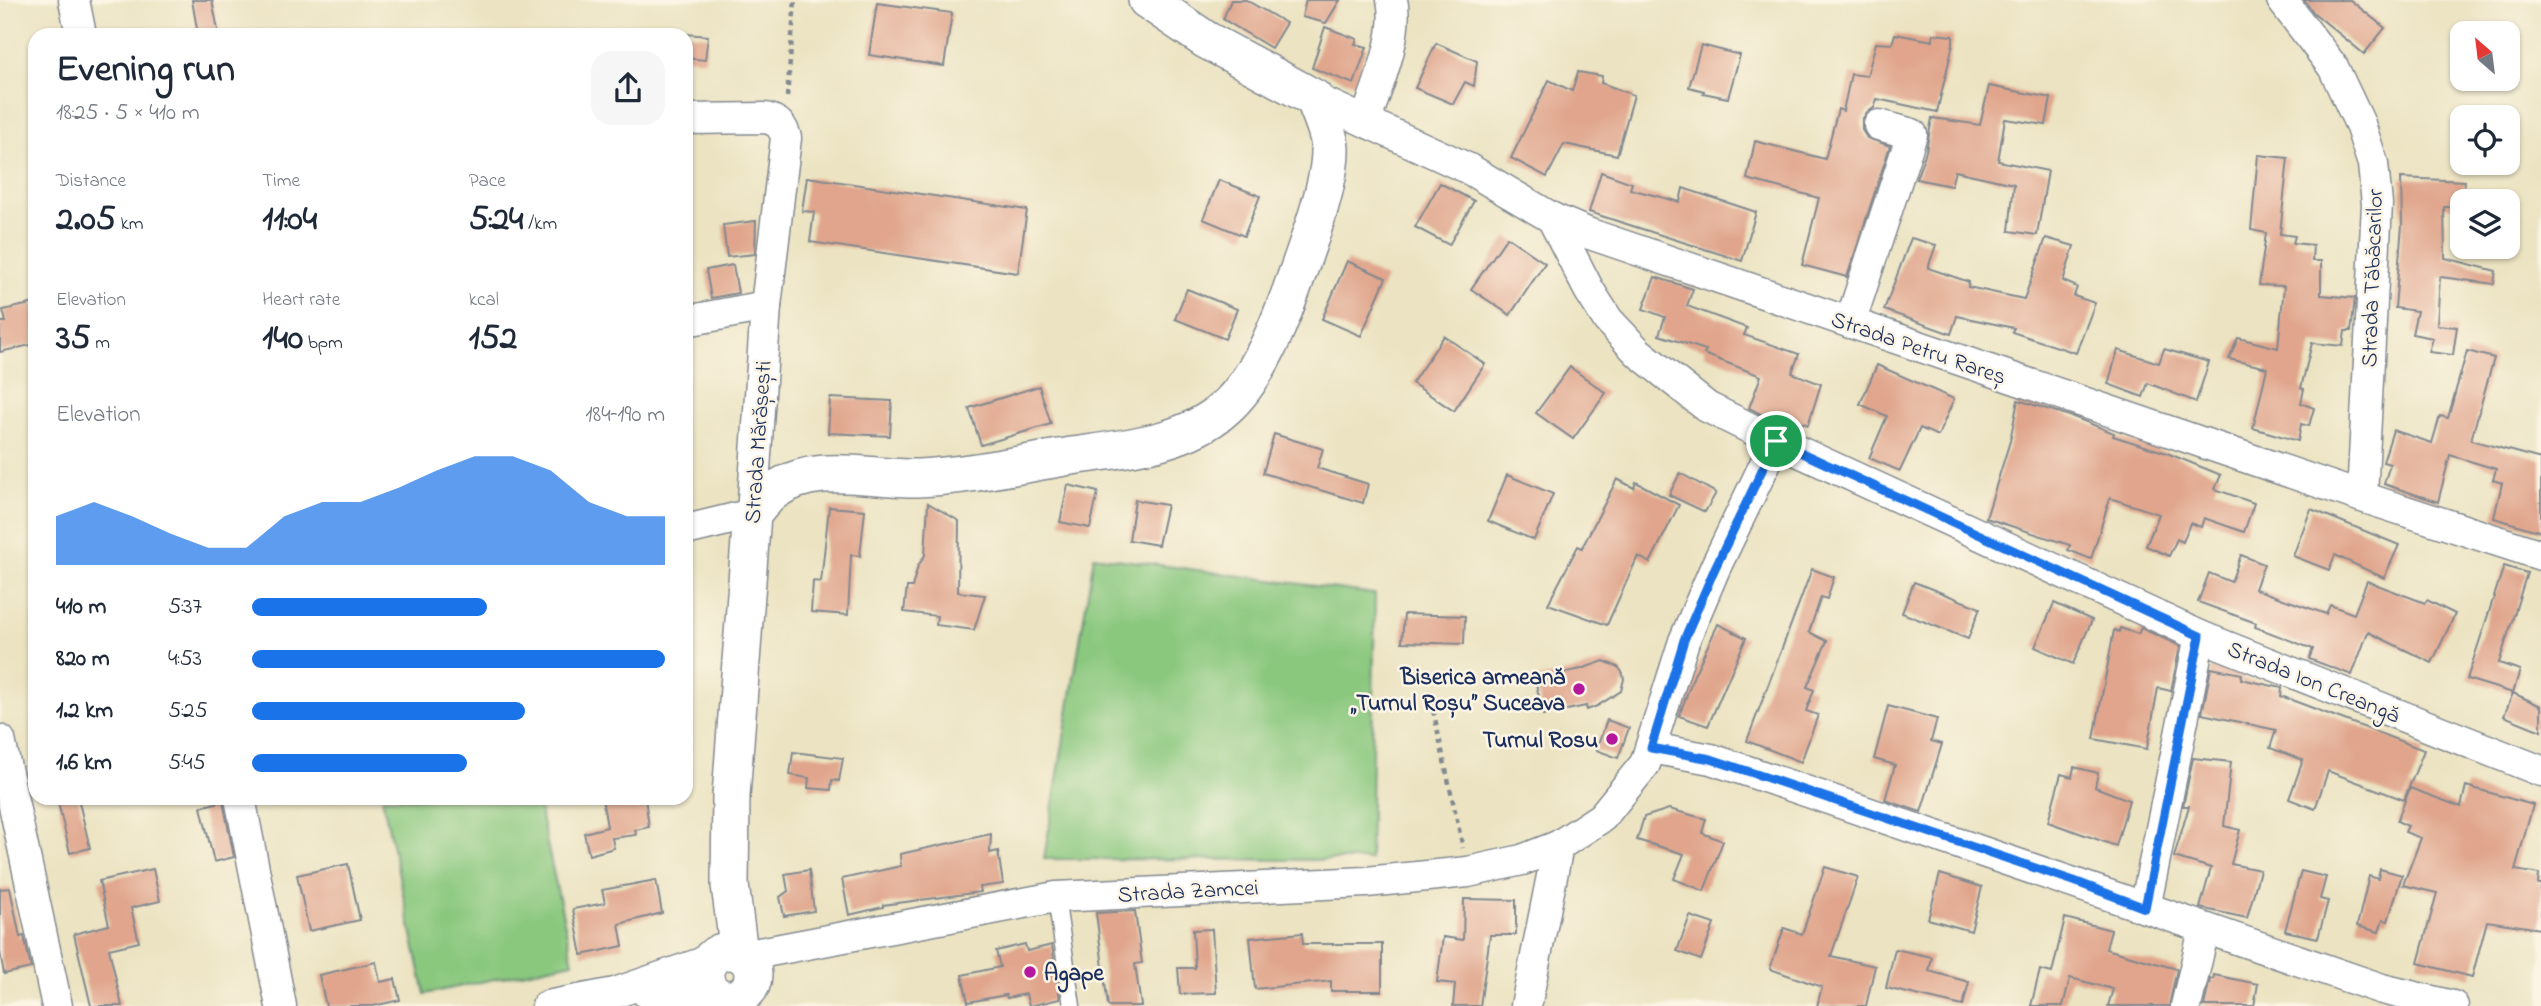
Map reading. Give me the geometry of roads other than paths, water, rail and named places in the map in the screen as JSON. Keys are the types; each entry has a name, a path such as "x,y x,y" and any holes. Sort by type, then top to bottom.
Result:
{"street":[{"path":"74,0 80,28"},
{"path":"693,528 752,514 771,493 791,481 810,475 916,478 968,474 1167,438 1193,429 1223,410 1244,389 1289,295 1309,240 1329,165 1330,145 1314,98 1206,40 1147,0"},
{"path":"1366,120 1387,60 1394,10 1392,0"},
{"name":"Strada Tăbăcarilor","path":"2282,0 2333,67 2360,124 2373,163 2376,204 2362,497"},
{"name":"Strada Petru Rareș","path":"1314,98 1469,169 1552,218 1590,234 2362,497 2541,555"},
{"name":"Strada Mărășești","path":"693,118 766,118 776,121 784,128 786,147 766,306 733,758 731,980"},
{"path":"1850,323 1912,134 1879,125"},
{"name":"Strada Ion Creangă","path":"1552,218 1589,290 1608,320 1639,353 1707,407 2200,636 2541,771"},
{"path":"693,320 766,306"},
{"name":"Strada Zamcei","path":"547,1006 615,993 731,980 817,942 1056,897 1366,881 1468,872 1522,860 1558,846 1602,817 1645,764 1684,640 1776,441"},
{"path":"2145,908 2200,636"},
{"path":"0,740 57,1006"},
{"path":"1651,748 1711,759 2074,881 2204,930 2382,989 2453,1006"},
{"path":"241,805 281,1006"},
{"path":"1526,1006 1558,846"},
{"path":"2186,1006 2204,930"}],"lane":[{"path":"1056,897 1072,1006"}],"place":[{"name":"Biserica armeană „Turnul Roșu” Suceava","path":"1579,689"},
{"name":"Turnul Rosu","path":"1612,739"},
{"name":"Agape","path":"1030,972"}]}
